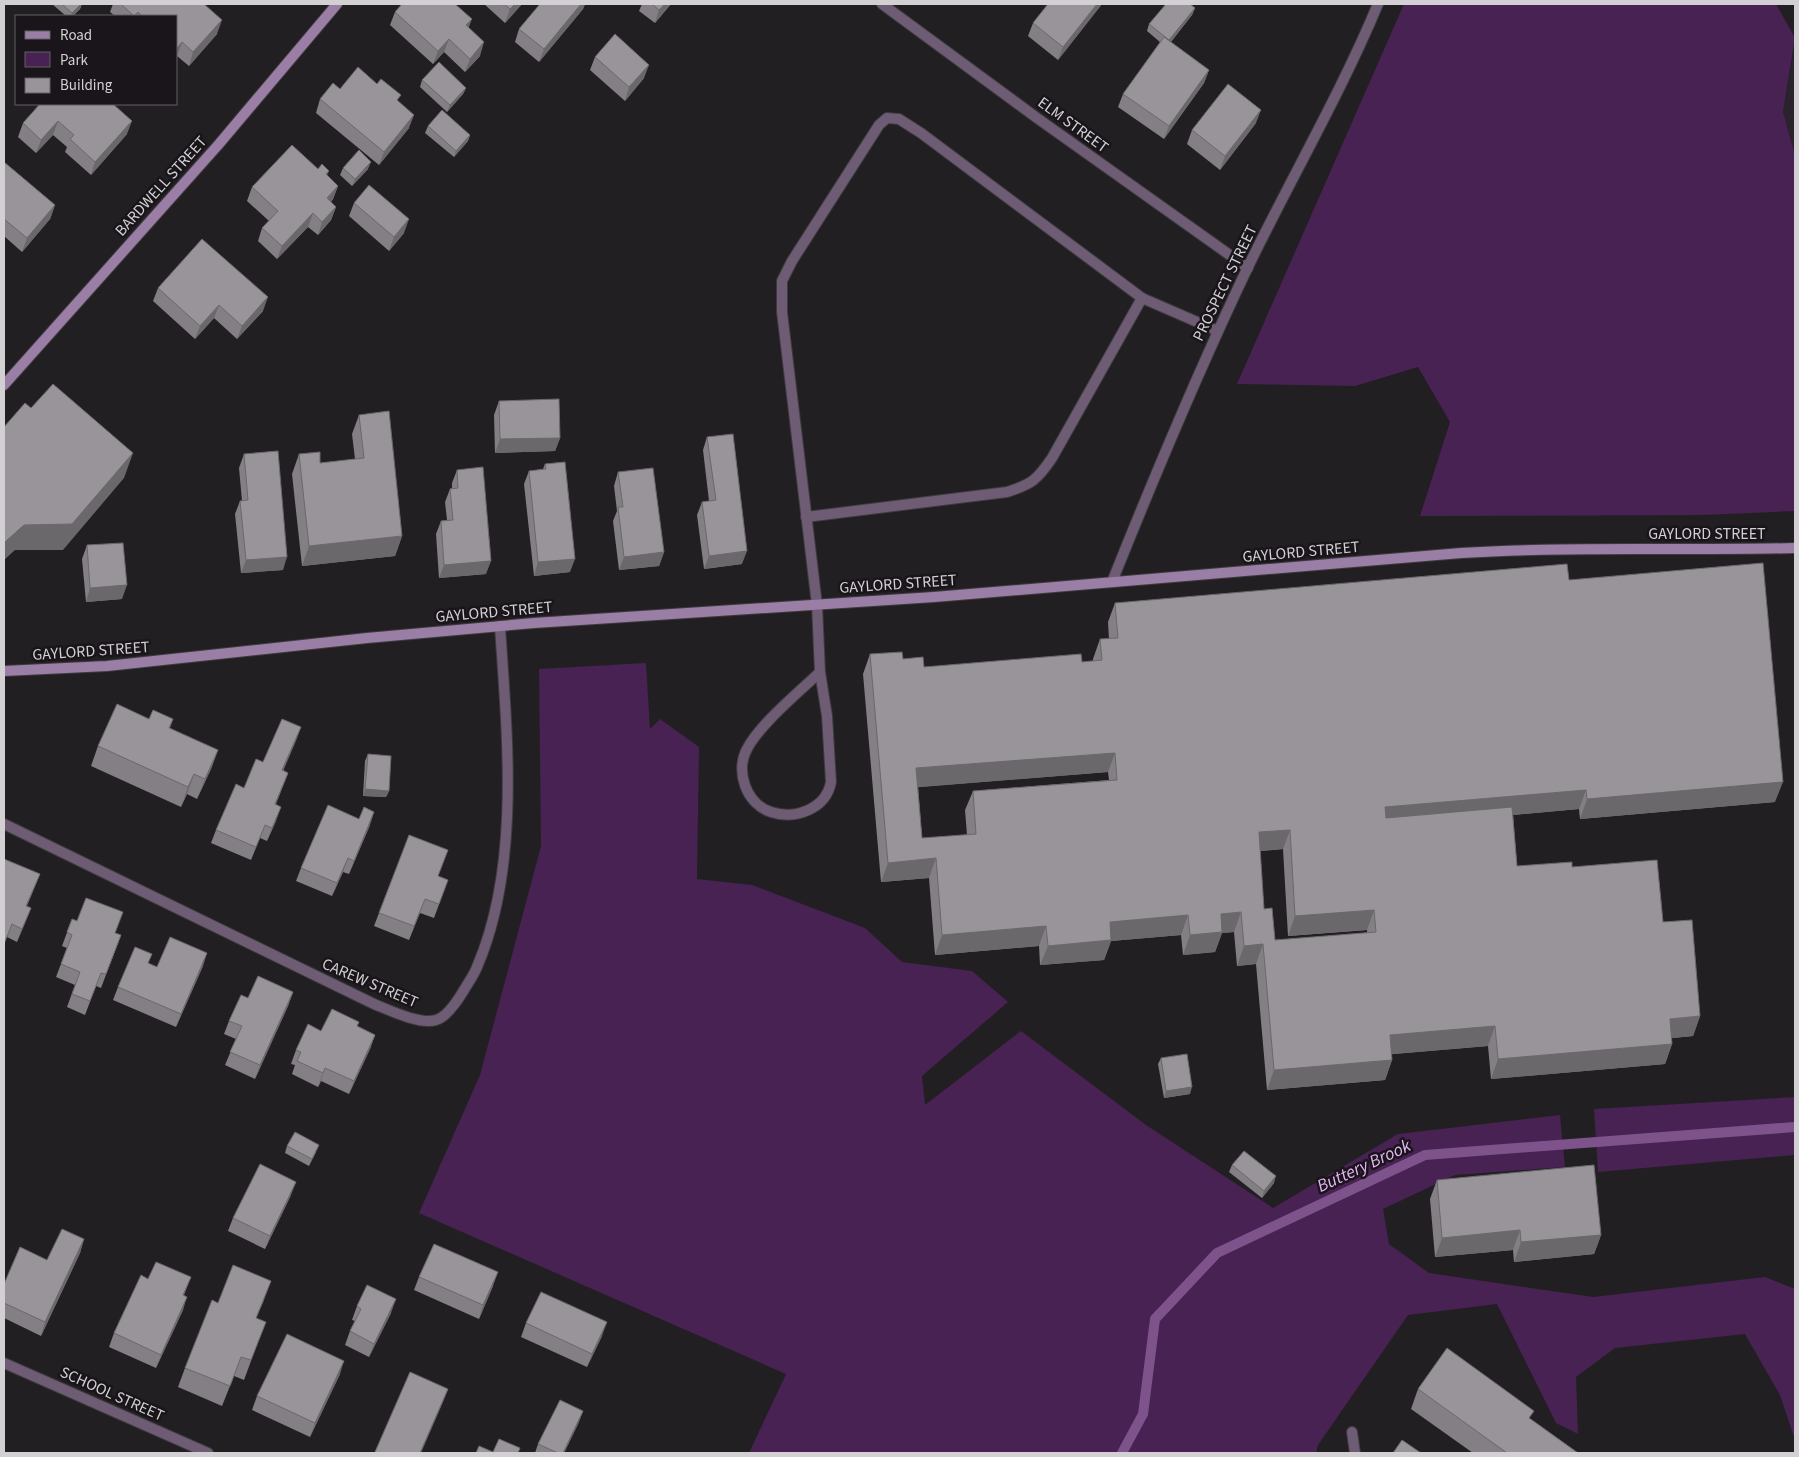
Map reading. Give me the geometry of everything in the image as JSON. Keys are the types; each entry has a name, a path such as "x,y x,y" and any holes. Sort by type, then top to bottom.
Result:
{"street":[{"name":"BARDWELL STREET","path":"4,385 219,144 337,4"},
{"name":"ELM STREET","path":"882,4 1037,118 1248,268"},
{"name":"PROSPECT STREET","path":"1112,582 1158,468 1218,331 1248,268 1350,69 1378,4"},
{"path":"820,672 782,708 746,749 742,760 741,773 744,784 751,797 769,812 791,816 805,812 815,806 829,790 831,782 827,716 820,672 817,605 782,312 782,281 792,261 879,125 888,118 899,119 921,133 1142,298 1218,331"},
{"path":"806,516 1007,492 1026,486 1039,476 1052,458 1142,298"},
{"name":"GAYLORD STREET","path":"4,671 107,666 367,638 500,626 817,605 1527,549 1795,548"},
{"name":"CAREW STREET","path":"4,824 374,1004 421,1021 436,1021 456,1001 477,968 496,905 503,865 506,816 506,731 500,626"},
{"name":"SCHOOL STREET","path":"4,1363 208,1453"},
{"path":"1352,1432 1355,1453"}],"shaded area":[{"path":"1795,45 1795,155 1783,112"}],"green space":[{"path":"1404,4 1776,4 1795,38 1783,112 1795,155 1795,511 1703,515 1420,516 1450,422 1418,367 1355,386 1237,384"},
{"path":"646,663 650,729 660,719 699,747 697,879 752,885 865,928 902,962 972,971 1008,1002 922,1076 925,1105 1021,1031 1146,1125 1273,1208 1398,1134 1560,1115 1565,1167 1455,1175 1383,1209 1389,1244 1429,1273 1593,1297 1765,1277 1795,1289 1795,1440 1780,1395 1745,1334 1615,1348 1576,1377 1578,1434 1556,1423 1497,1304 1408,1315 1318,1445 1316,1453 749,1453 786,1374 419,1213 480,1075 541,846 539,669"},
{"path":"1795,1097 1795,1155 1598,1172 1594,1109"}],"building":[{"path":"62,4 81,4 72,13"},
{"path":"121,4 204,4 222,20 193,52 182,42 178,47 178,15 141,15 138,12 133,15"},
{"path":"402,4 455,4 472,19 466,25 484,42 470,59 449,39 438,51 395,12"},
{"path":"504,4 515,4 510,9"},
{"path":"540,4 581,4 544,49 519,29"},
{"path":"652,4 665,4 659,10"},
{"path":"1048,4 1097,4 1063,47 1033,23"},
{"path":"1166,4 1190,4 1195,8 1169,40 1149,24"},
{"path":"615,34 649,65 629,87 595,57"},
{"path":"1164,37 1209,70 1169,126 1123,94"},
{"path":"439,62 466,88 450,105 422,80"},
{"path":"358,67 377,84 381,79 401,95 397,100 414,115 384,152 320,99 333,83 340,89"},
{"path":"1228,84 1261,110 1225,156 1192,130"},
{"path":"39,105 114,105 132,121 95,162 70,139 74,135 58,121 41,140 23,123"},
{"path":"442,110 470,135 456,151 428,126"},
{"path":"292,145 318,169 322,164 329,171 326,174 338,186 327,198 336,207 322,222 313,213 282,246 262,228 278,211 252,187"},
{"path":"359,150 371,162 355,179 343,168"},
{"path":"4,162 55,205 27,238 4,219"},
{"path":"369,185 409,219 394,237 354,203"},
{"path":"202,239 268,297 242,326 219,305 200,326 158,288"},
{"path":"53,384 133,453 72,524 24,525 4,543 4,427 25,403 31,408"},
{"path":"559,399 560,438 500,439 499,401"},
{"path":"389,411 402,536 309,546 299,454 320,452 320,463 364,458 359,415"},
{"path":"733,434 747,551 709,556 702,502 716,500 707,437"},
{"path":"278,451 287,557 246,560 240,501 248,500 244,454"},
{"path":"565,462 575,559 538,562 529,471 546,469 545,464"},
{"path":"483,467 491,561 444,565 441,521 453,520 450,489 458,488 457,470"},
{"path":"653,468 664,552 624,557 618,507 623,507 618,472"},
{"path":"123,543 127,585 90,588 87,545"},
{"path":"1763,563 1783,782 1587,799 1586,790 1385,807 1386,818 1512,807 1517,866 1572,862 1572,867 1657,860 1663,922 1692,920 1700,1016 1670,1019 1672,1044 1498,1059 1495,1026 1390,1035 1392,1060 1274,1070 1263,944 1244,946 1241,912 1221,914 1222,932 1190,935 1188,915 1110,922 1111,940 1048,946 1046,926 942,935 936,858 888,863 870,654 902,652 903,659 923,657 924,667 1081,654 1082,662 1102,660 1100,639 1118,638 1115,603 1567,564 1569,580","holes":["1115,753 1117,780 973,791 976,834 922,838 916,768","1290,830 1295,916 1374,910 1376,932 1275,940 1272,908 1264,909 1259,832"]},
{"path":"117,704 149,719 153,710 173,719 169,728 218,750 205,779 194,774 188,787 98,746"},
{"path":"282,719 301,727 282,770 288,773 275,804 281,807 272,828 265,825 256,847 216,830 236,784 244,788 256,759 263,762"},
{"path":"368,754 391,756 389,791 365,789"},
{"path":"328,805 359,819 364,807 374,812 354,861 348,858 337,883 301,868"},
{"path":"409,835 448,850 438,876 448,880 439,904 425,899 414,926 379,913"},
{"path":"4,859 40,874 26,906 31,908 22,929 12,924 4,944"},
{"path":"86,898 123,912 115,933 121,935 106,974 101,973 90,1001 72,994 80,972 61,964 72,935 67,932 72,919 77,921"},
{"path":"170,937 207,953 181,1014 118,987 135,947 152,954 148,963 157,967"},
{"path":"258,976 293,992 260,1065 230,1052 242,1026 229,1021 241,995 248,998"},
{"path":"332,1009 359,1022 357,1026 375,1035 354,1081 325,1068 323,1073 297,1061 301,1052 296,1050 308,1024 321,1031"},
{"path":"1187,1054 1192,1087 1166,1091 1161,1058"},
{"path":"295,1132 319,1145 312,1159 287,1146"},
{"path":"1244,1151 1276,1176 1264,1191 1232,1165"},
{"path":"260,1164 296,1182 270,1236 233,1218"},
{"path":"1594,1165 1601,1235 1521,1242 1520,1230 1442,1238 1437,1180"},
{"path":"62,1229 84,1239 45,1322 4,1303 4,1284 20,1247 47,1260"},
{"path":"434,1244 498,1272 483,1305 419,1277"},
{"path":"156,1262 191,1277 183,1295 187,1297 161,1355 114,1333 141,1275 148,1279"},
{"path":"233,1265 271,1281 256,1318 266,1322 251,1360 241,1357 230,1386 185,1368 212,1300 218,1303"},
{"path":"367,1285 396,1299 374,1344 350,1331 361,1309 357,1306"},
{"path":"541,1292 607,1322 592,1354 526,1323"},
{"path":"287,1334 344,1361 315,1423 257,1396"},
{"path":"1447,1348 1534,1411 1529,1418 1578,1453 1507,1453 1418,1389"},
{"path":"410,1372 448,1389 420,1453 375,1452"},
{"path":"560,1400 583,1411 563,1453 558,1453 538,1444"},
{"path":"499,1439 520,1448 518,1453 476,1453 479,1446 493,1452"},
{"path":"1402,1440 1421,1453 1393,1453"}],"waterway":[{"name":"Buttery Brook","path":"1122,1453 1143,1414 1155,1319 1217,1253 1425,1155 1795,1127"}]}
